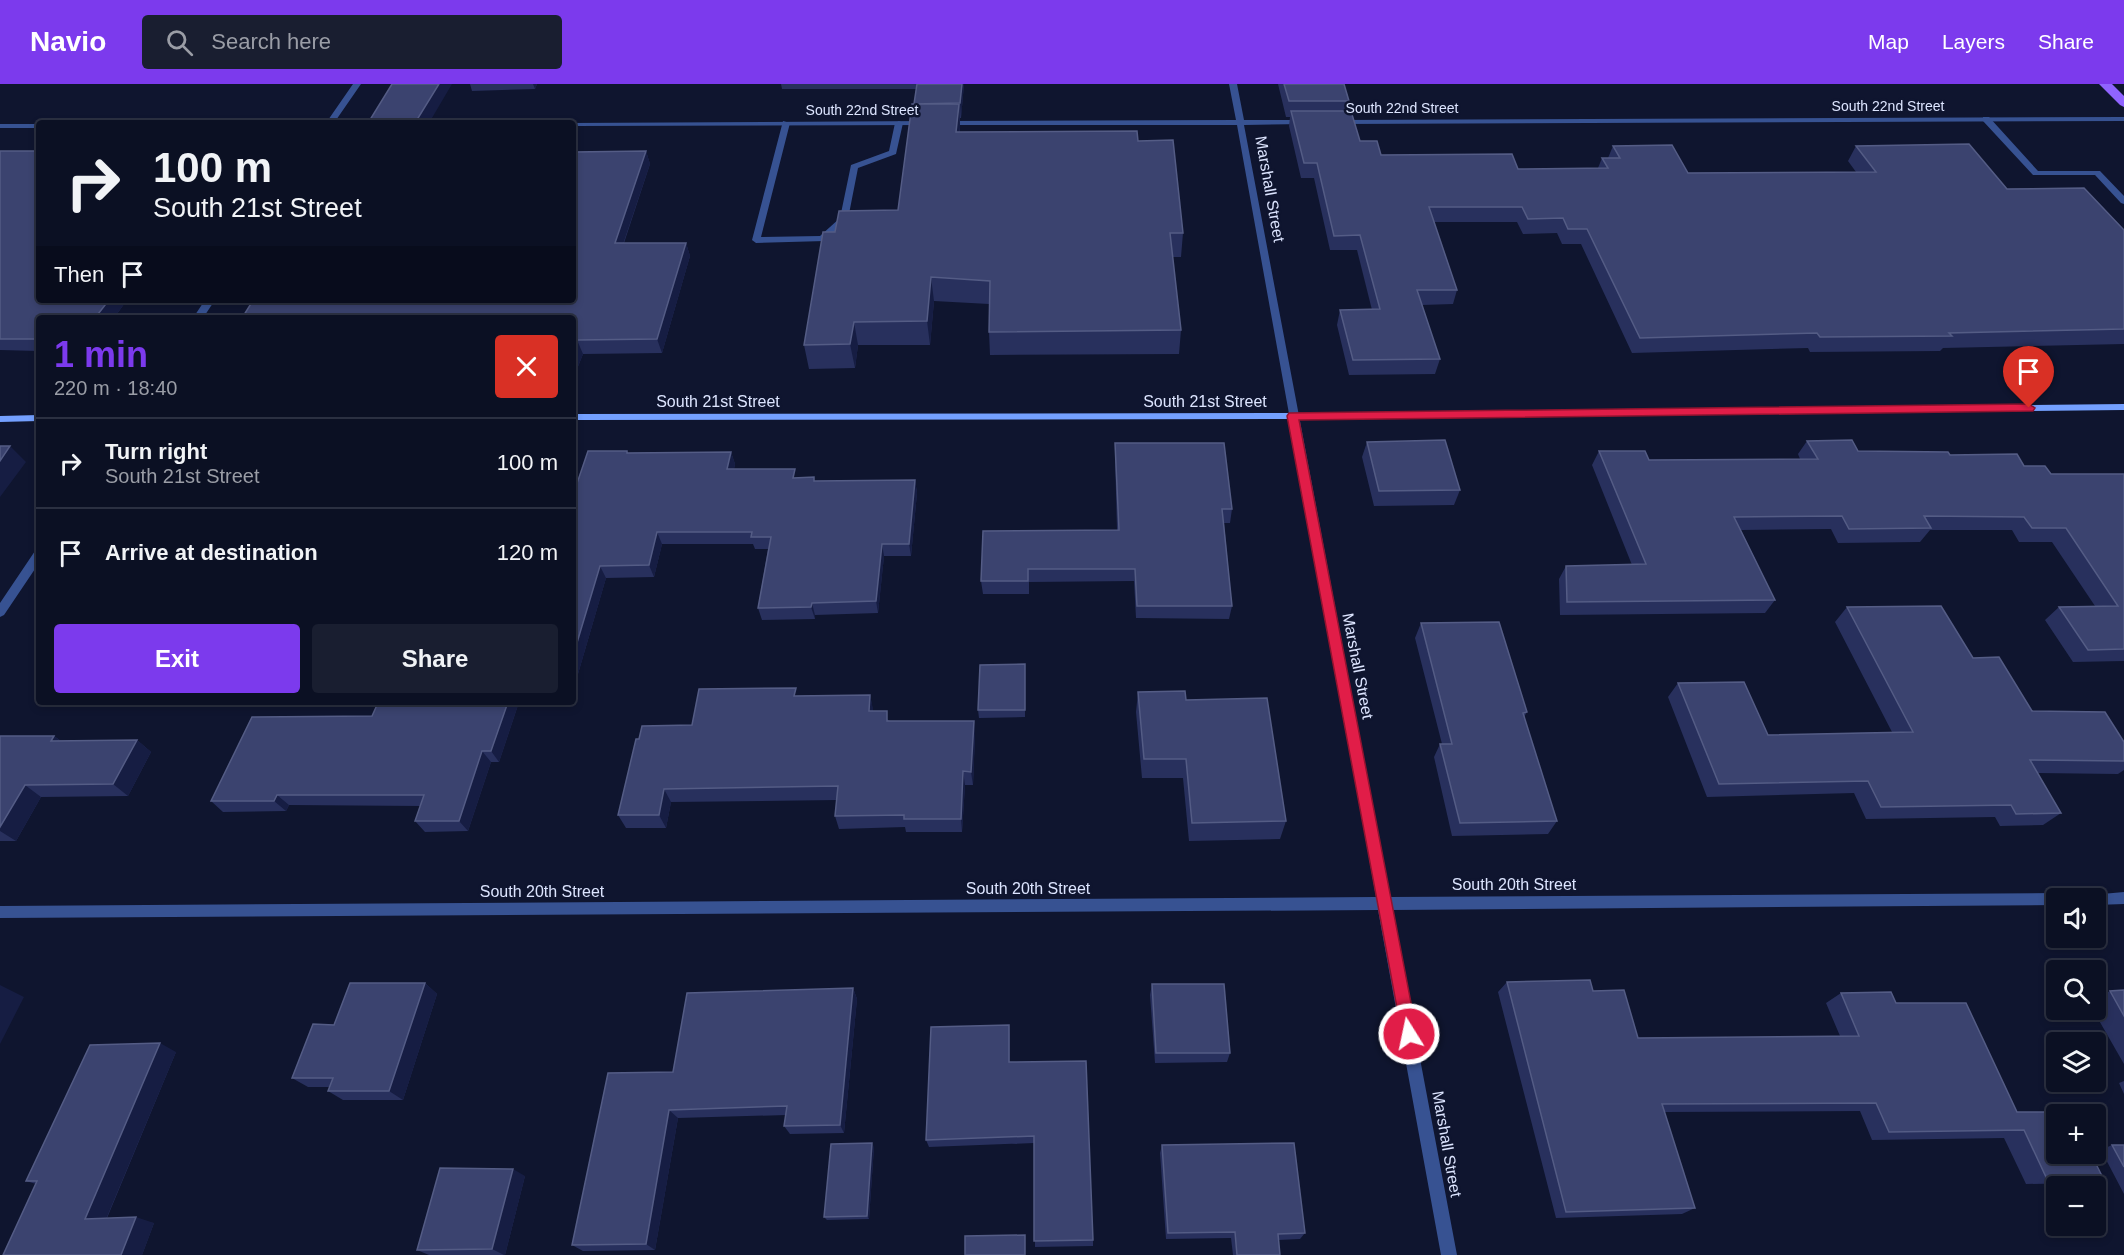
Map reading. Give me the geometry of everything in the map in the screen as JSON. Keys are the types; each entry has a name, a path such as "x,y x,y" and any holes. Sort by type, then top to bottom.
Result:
{"main road":[{"path":"2105,84 2124,103"}],"street":[{"path":"332,120 357,84"},
{"name":"Marshall Street","path":"1233,84 1449,1255"},
{"path":"1986,119 2036,174 2097,173 2124,201"},
{"name":"South 22nd Street","path":"1327,122 2124,119"},
{"name":"South 22nd Street","path":"576,124 1315,122"},
{"path":"786,123 756,240 822,239 844,219 854,167 893,152 899,123"},
{"path":"0,126 36,126"},
{"name":"South 21st Street","path":"576,417 1293,416 2124,407"},
{"path":"0,419 36,418"},
{"path":"0,612 36,558"},
{"path":"2106,898 2124,898"},
{"name":"South 20th Street","path":"0,912 2046,899"}],"building":[{"path":"392,84 439,84 417,120 370,120"},
{"path":"917,84 962,84 960,103 914,104"},
{"path":"1284,84 1344,84 1349,101 1289,101"},
{"path":"912,104 959,104 956,132 1137,131 1138,141 1173,140 1183,233 1170,233 1181,330 989,332 990,281 931,277 927,321 854,322 850,344 804,345 823,232 835,232 839,211 898,210"},
{"path":"1291,111 1351,111 1360,141 1377,141 1381,155 1512,154 1518,169 1608,168 1602,158 1620,158 1613,146 1672,145 1688,173 1876,172 1856,146 1969,144 2007,189 2084,188 2124,230 2124,329 1949,333 1952,336 1820,337 1817,333 1640,338 1587,229 1568,229 1563,218 1528,219 1522,207 1429,207 1457,290 1417,290 1440,359 1353,360 1340,310 1380,309 1360,235 1334,236 1317,163 1304,163"},
{"path":"0,151 36,151 36,303 107,303 97,315 36,315 36,339 0,339"},
{"path":"646,151 615,243 686,243 657,339 577,340 576,343 576,315 244,315 251,303 576,303 576,152"},
{"path":"1445,440 1460,490 1379,491 1367,442"},
{"path":"1852,440 1858,451 1948,452 1950,455 2017,454 2024,466 2045,466 2051,474 2124,474 2124,649 2088,650 2059,607 2118,606 2066,528 2032,528 2024,517 1924,516 1931,528 1849,529 1842,516 1734,517 1775,600 1567,602 1566,566 1646,564 1599,451 1645,451 1649,460 1818,459 1807,441"},
{"path":"1115,443 1224,443 1232,509 1222,509 1232,606 1137,606 1135,569 1028,569 1028,581 981,581 983,531 1119,530"},
{"path":"0,446 10,446 0,461"},
{"path":"588,451 731,452 727,469 795,469 793,478 814,477 814,481 915,480 909,544 882,544 876,601 812,603 811,607 758,608 771,537 751,537 752,532 657,532 649,565 600,566 576,646 576,486"},
{"path":"1941,606 1973,658 1999,657 2032,711 2105,712 2124,742 2124,761 2030,760 2061,813 2016,814 2011,805 1881,807 1868,781 1719,784 1678,683 1744,682 1768,735 1913,732 1847,607"},
{"path":"1499,622 1527,712 1523,713 1557,821 1460,823 1440,744 1452,744 1421,623"},
{"path":"1025,664 1025,710 978,710 980,665"},
{"path":"796,688 794,696 870,695 869,711 887,711 887,721 974,721 971,772 963,771 961,819 904,819 904,815 835,816 838,786 664,789 659,815 618,815 636,739 639,739 642,726 692,725 699,689"},
{"path":"1185,691 1186,700 1267,698 1286,821 1192,823 1186,759 1144,759 1138,692"},
{"path":"377,705 507,705 491,751 482,751 459,821 415,821 424,795 277,795 274,801 211,801 252,717 372,716"},
{"path":"0,736 54,736 51,741 137,740 113,784 25,785 0,827"},
{"path":"1590,980 1593,991 1624,990 1638,1038 1859,1036 1841,993 1891,992 1896,1003 1966,1003 2017,1112 2046,1112 2046,1164 2096,1164 2102,1176 2046,1177 2024,1130 1889,1132 1876,1103 1662,1104 1695,1208 1566,1212 1507,982"},
{"path":"350,983 425,983 389,1091 328,1091 333,1078 292,1078 313,1024 334,1025"},
{"path":"1152,984 1224,984 1230,1053 1156,1053"},
{"path":"853,988 840,1125 784,1126 787,1106 669,1110 646,1244 572,1245 608,1073 673,1072 687,993"},
{"path":"2124,990 2124,1016 2110,991"},
{"path":"1009,1025 1009,1062 1086,1061 1093,1240 1034,1241 1034,1136 926,1140 931,1027"},
{"path":"160,1043 85,1219 136,1217 121,1255 3,1255 37,1181 26,1181 90,1045"},
{"path":"872,1143 867,1216 824,1217 831,1144"},
{"path":"1294,1143 1305,1233 1278,1234 1280,1255 1237,1255 1235,1232 1168,1233 1162,1145"},
{"path":"2112,1145 2124,1145 2124,1167"},
{"path":"440,1168 513,1169 492,1249 417,1250"},
{"path":"1025,1235 1025,1255 965,1255 965,1236"}],"route":[{"path":"1409,1034 1293,416 2029,408"}]}
